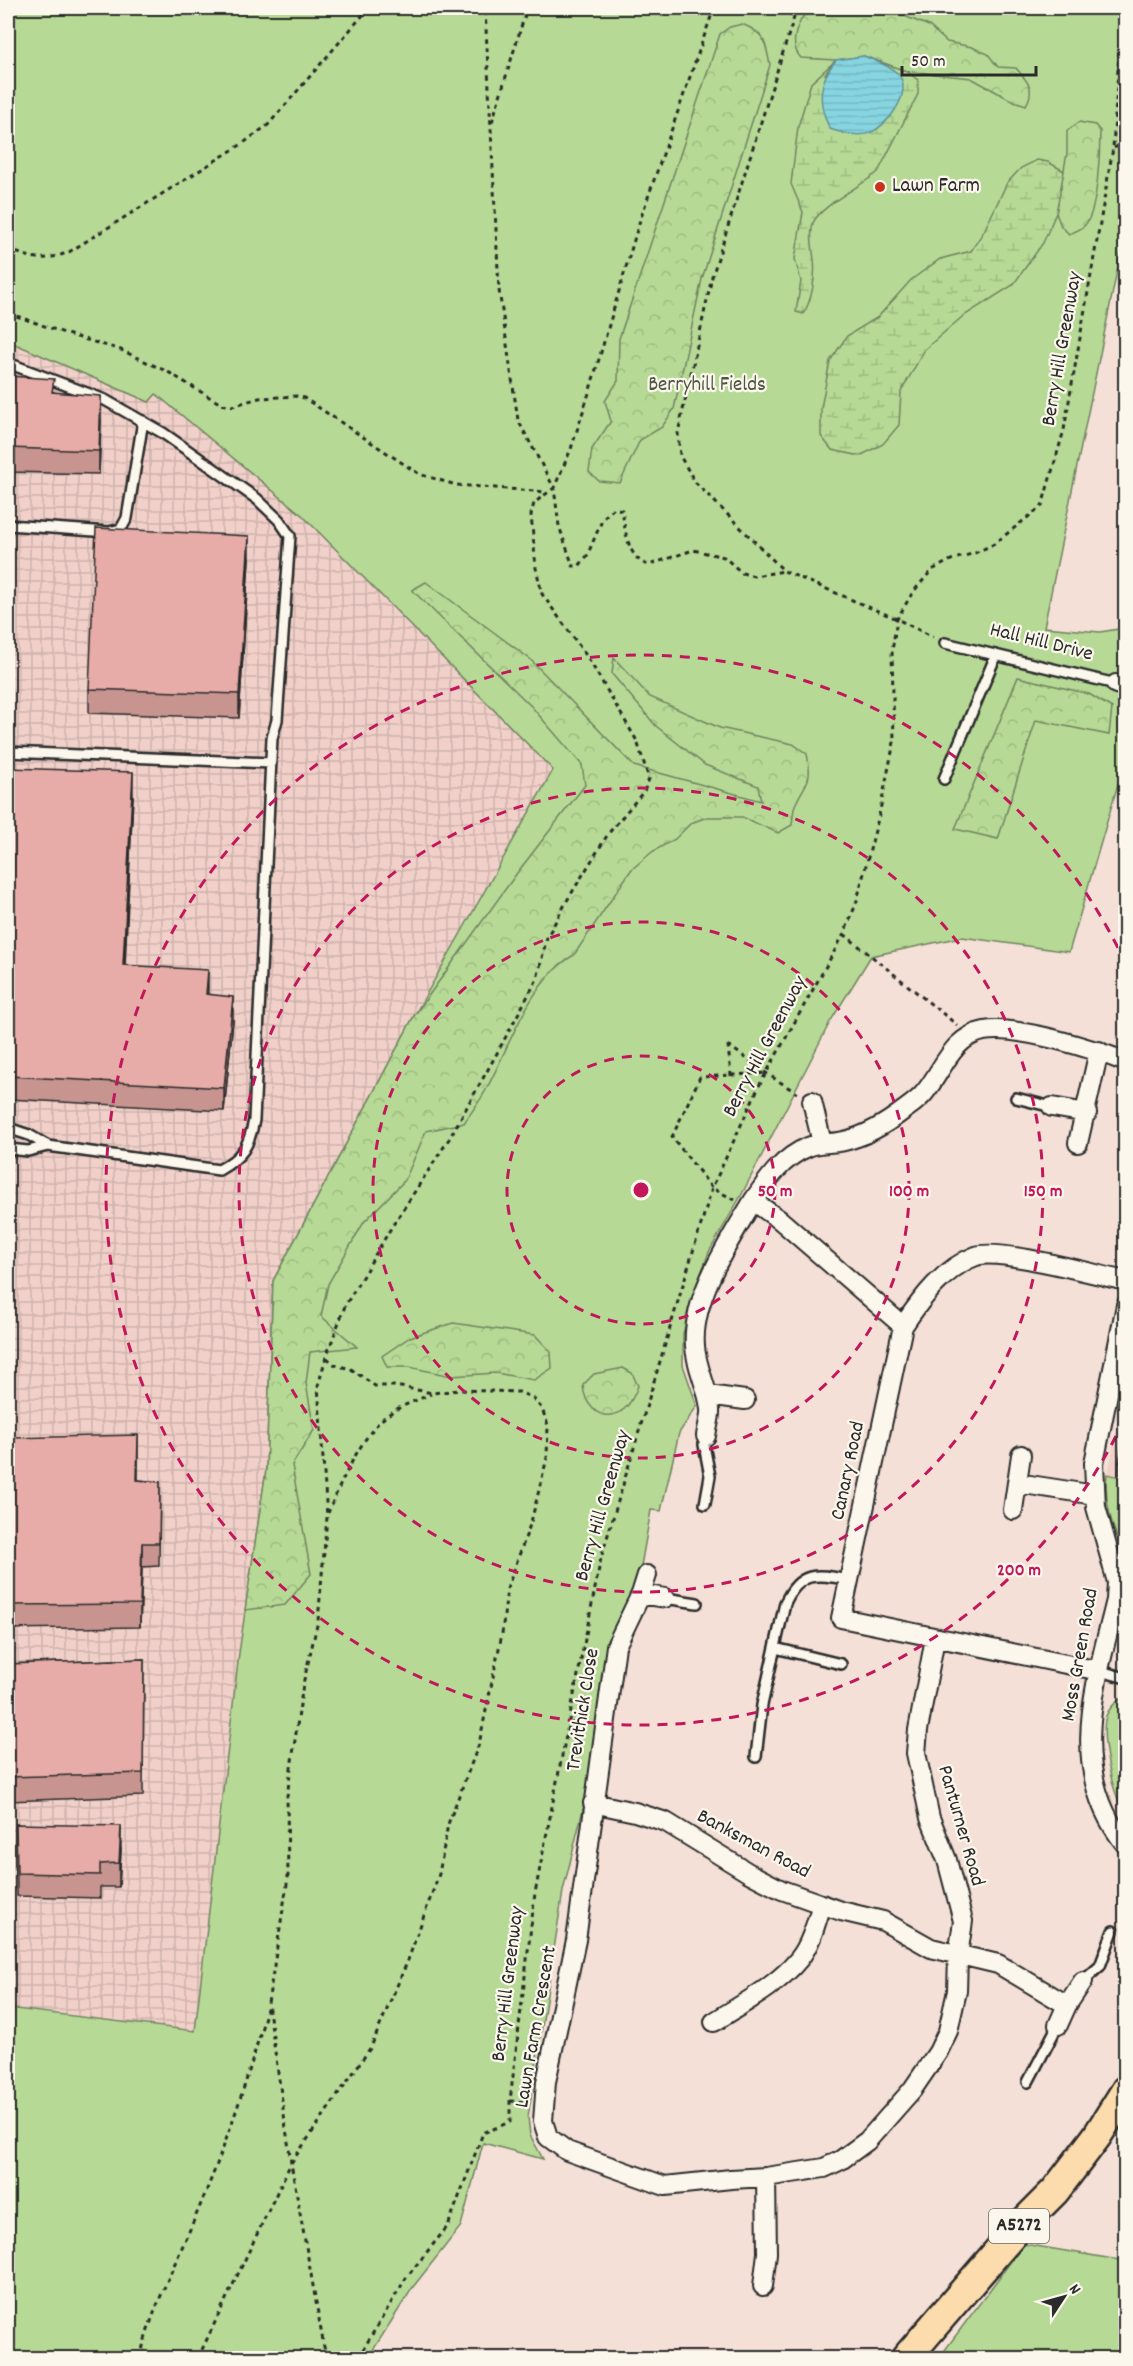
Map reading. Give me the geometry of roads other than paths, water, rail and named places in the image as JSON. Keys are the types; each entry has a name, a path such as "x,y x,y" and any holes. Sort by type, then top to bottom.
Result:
{"main road":[{"name":"A5272","path":"906,2358 1018,2228 1055,2191 1097,2136 1125,2090"}],"street":[{"path":"706,1436 711,1410 697,1366 694,1342 699,1311 711,1273 770,1175 788,1159 807,1147 841,1142 861,1136 906,1109 925,1093 953,1050 970,1036 984,1031 1006,1030 1099,1051 1125,1062"},
{"path":"1078,1143 1087,1113 1099,1051"},
{"path":"812,1101 822,1143"},
{"path":"1052,1107 1087,1113"},
{"path":"751,1204 780,1220 903,1326"},
{"name":"Canary Road","path":"1100,1671 841,1618 903,1326 926,1293 956,1267 977,1256 999,1254 1125,1281"},
{"name":"Moss Green Road","path":"1122,1839 1107,1820 1100,1803 1091,1758 1089,1733 1091,1710 1116,1600 1117,1582 1096,1507 1094,1462 1125,1305"},
{"path":"708,1395 745,1400"},
{"path":"1013,1510 1021,1455"},
{"path":"1017,1483 1095,1495"},
{"name":"Trevithick Close","path":"593,1803 616,1646 628,1616 641,1594 647,1575"},
{"path":"641,1594 665,1598"},
{"name":"Panturner Road","path":"935,1638 916,1753 930,1818 947,1860 963,1921 958,1956 957,1991"},
{"name":"Banksman Road","path":"593,1803 635,1812 666,1822 749,1873 782,1890 883,1921 931,1948 998,1964 1067,2005"},
{"name":"Lawn Farm Crescent","path":"593,1803 576,1940 546,2082 543,2121 548,2137 567,2151 665,2186 766,2177 824,2168 841,2160 867,2141 912,2090 938,2052 948,2031 957,1991"},
{"path":"714,2022 783,1976 800,1958 813,1934 822,1904"},
{"path":"1058,2025 1067,2005 1083,1981"},
{"path":"763,2286 767,2253 766,2177"}],"lane":[{"path":"8,363 105,400 143,421 257,499 279,520 290,536 277,720 272,738 254,1120 251,1139 236,1161 219,1170 48,1146 28,1151 8,1149"},
{"path":"8,525 109,532 121,529 127,518 143,421"},
{"name":"Hall Hill Drive","path":"945,643 1120,686"},
{"path":"944,778 996,655"},
{"path":"8,752 271,762"},
{"path":"1016,1098 1052,1107"},
{"path":"8,1128 29,1135 48,1146"},
{"path":"705,1504 710,1476 704,1445 706,1436"},
{"path":"756,1757 762,1705 784,1603 790,1590 799,1581 811,1575 849,1580"},
{"path":"665,1598 697,1603"},
{"path":"775,1648 841,1664"},
{"path":"1100,1671 1125,1678"},
{"path":"1083,1981 1100,1966 1113,1931"},
{"path":"1028,2082 1058,2025"}],"water":[{"path":"864,56 886,65 897,73 902,80 901,99 890,117 874,131 857,135 830,129 821,102 826,76 836,60"}],"place":[{"name":"Lawn Farm","path":"880,187"}],"park label":[{"name":"Berryhill Fields","path":"707,386"}]}
